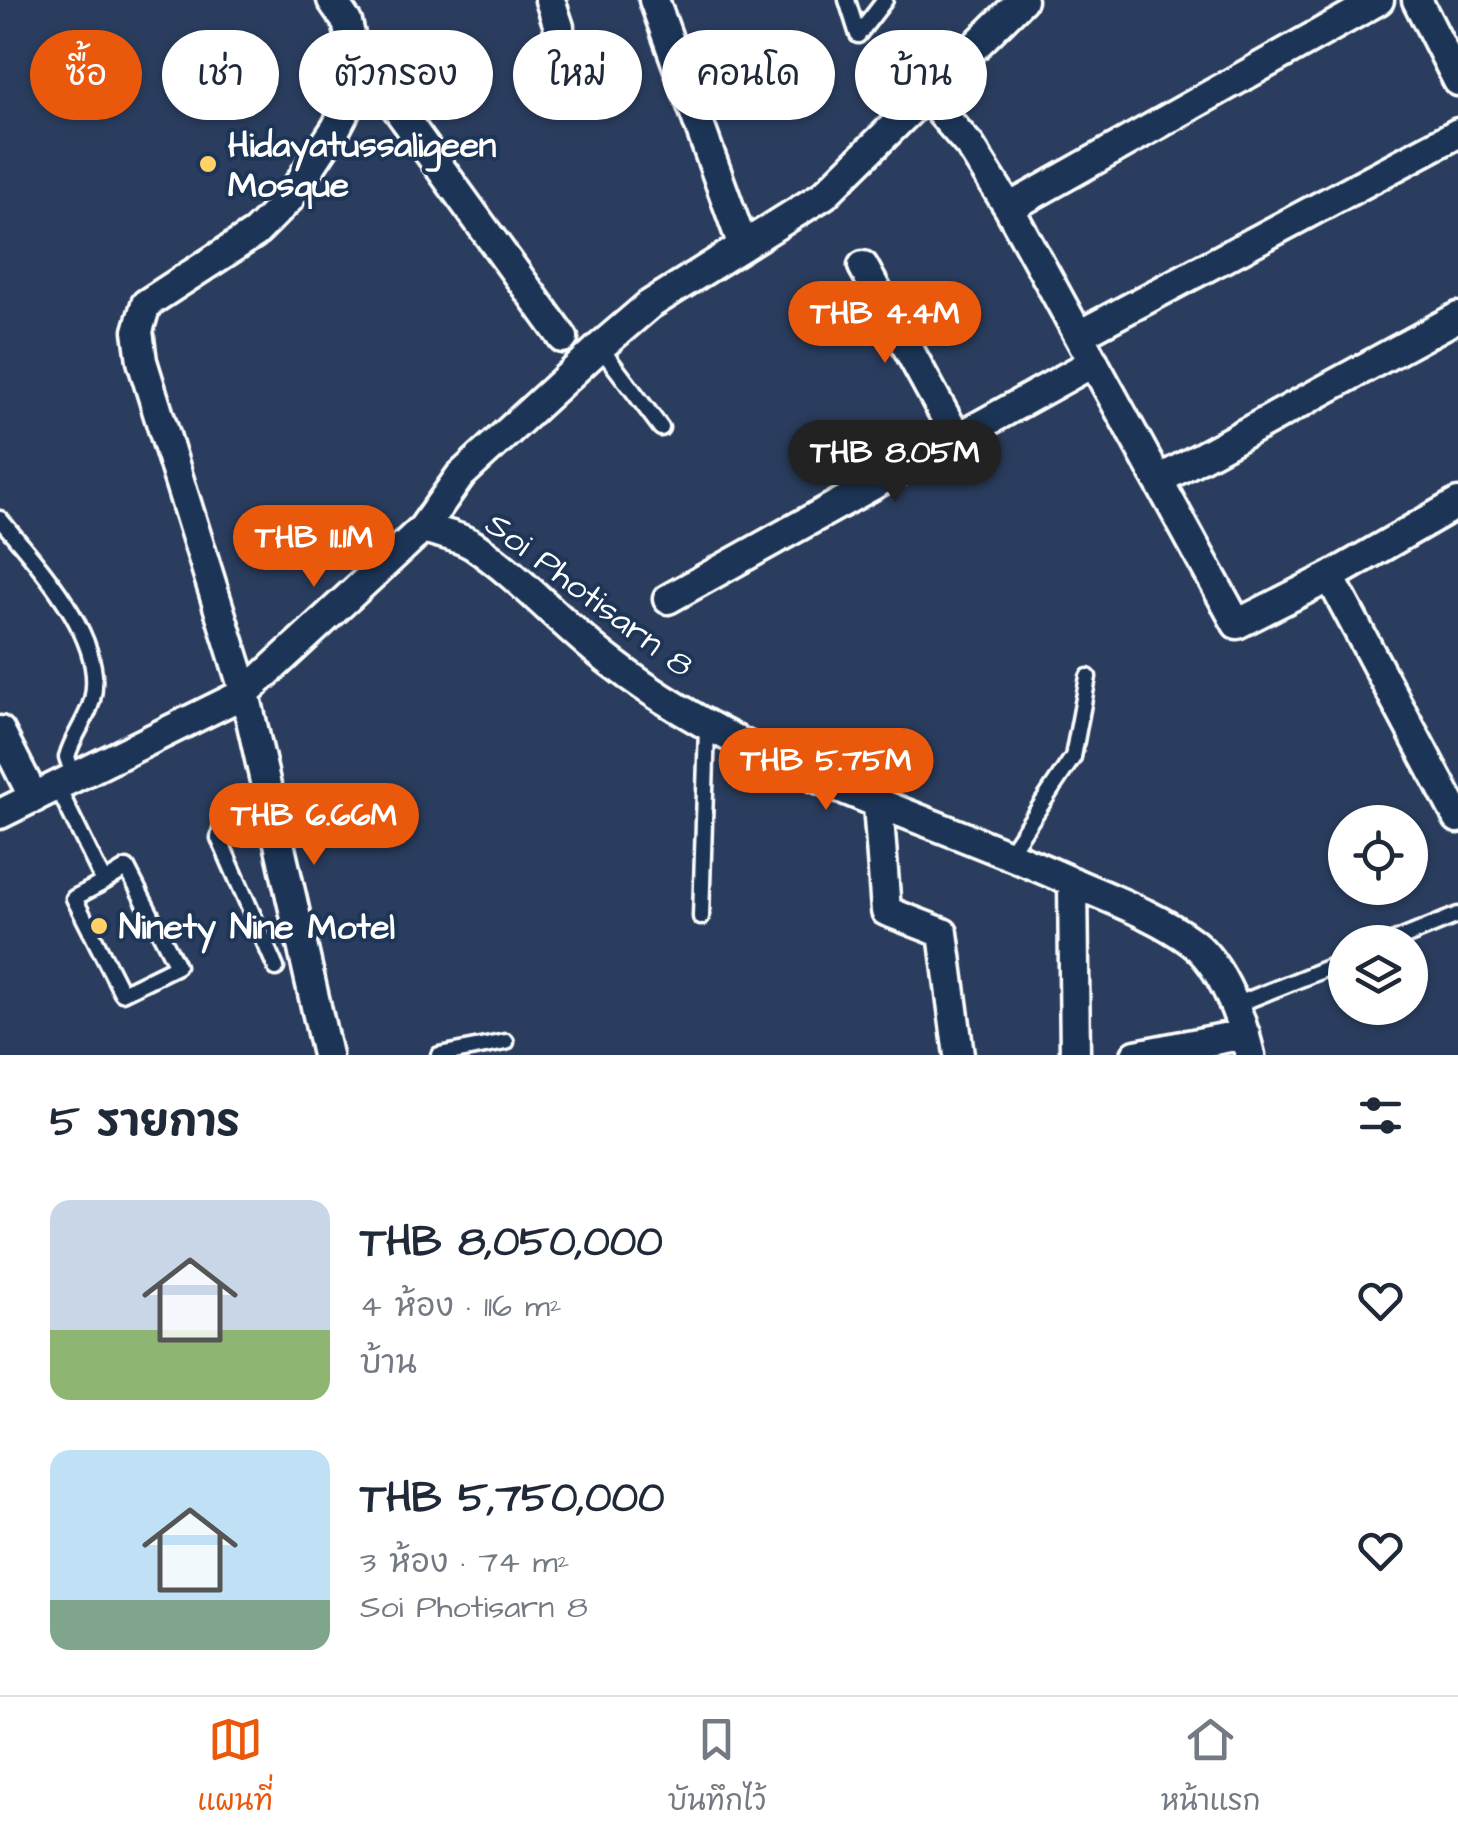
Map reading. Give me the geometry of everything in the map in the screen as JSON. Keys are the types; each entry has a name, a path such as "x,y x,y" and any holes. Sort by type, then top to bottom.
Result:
{"street":[{"path":"332,0 348,30"},
{"path":"654,0 743,246"},
{"path":"987,36 1022,0"},
{"path":"1009,208 1379,0"},
{"path":"1417,0 1458,80"},
{"path":"327,1055 245,693 142,362 138,331 146,304 255,233 288,199 340,120"},
{"path":"405,120 563,338"},
{"path":"0,814 245,693 422,528 460,476 600,346 649,304 824,196 903,120"},
{"path":"947,120 970,146 1009,208 1237,624 1458,503"},
{"path":"1079,335 1458,133"},
{"path":"862,266 957,438"},
{"path":"1158,480 1458,317"},
{"path":"668,599 1094,362"},
{"name":"Soi Photisarn 8","path":"422,528 470,543 612,664 707,728 878,804 1009,853 1158,922 1194,943 1214,967 1248,1044"},
{"path":"1330,576 1458,818"},
{"path":"0,731 55,787"},
{"path":"878,804 886,911 944,933 958,1055"},
{"path":"1073,882 1075,1055"},
{"path":"1136,1055 1248,1044"}],"lane":[{"path":"847,0 858,36 885,0"},
{"path":"600,346 660,428"},
{"path":"0,518 40,567 90,648 92,700 55,787 104,882"},
{"path":"1009,853 1074,758 1088,677"},
{"path":"701,917 707,728"},
{"path":"269,799 235,806 223,818 220,838 276,968"},
{"path":"127,868 178,966 122,994 74,898 104,882 127,868"},
{"path":"1428,927 1458,915"},
{"path":"1234,1006 1328,968"},
{"path":"440,1055 506,1042"}],"place":[{"name":"Hidayatussaligeen Mosque","path":"208,164"},
{"name":"Ninety Nine Motel","path":"99,926"}]}
